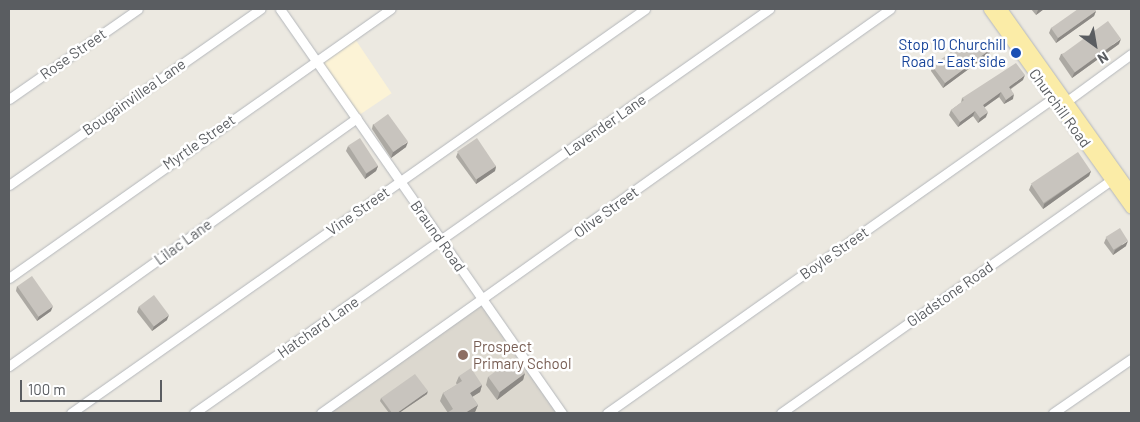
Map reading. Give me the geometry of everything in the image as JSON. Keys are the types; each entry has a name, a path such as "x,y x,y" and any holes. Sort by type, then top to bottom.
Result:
{"main road":[{"name":"Churchill Road","path":"990,9 1060,99"},
{"name":"Churchill Road","path":"1001,9 1060,99 1116,178 1131,208"},
{"name":"Churchill Road","path":"1116,178 1131,192"}],"street":[{"name":"Rose Street","path":"9,99 138,9"},
{"name":"Bougainvillea Lane","path":"9,185 260,9"},
{"name":"Braund Road","path":"280,9 562,413"},
{"name":"Myrtle Street","path":"9,278 391,9"},
{"name":"Vine Street","path":"71,413 645,9"},
{"name":"Lavender Lane","path":"442,241 769,9"},
{"name":"Olive Street","path":"321,413 483,300 890,9"},
{"name":"Boyle Street","path":"607,413 1060,99 1131,54"},
{"name":"Lilac Lane","path":"9,366 357,118"},
{"name":"Gladstone Road","path":"781,413 1116,178"},
{"name":"Hatchard Lane","path":"194,413 442,241"},
{"path":"1053,413 1131,359"}],"shaded area":[{"path":"353,36 392,93 355,118 317,61"},
{"name":"Prospect Primary School","path":"483,300 562,413 321,413"}],"building":[{"path":"1078,9 1095,9 1096,11 1058,38 1051,28"},
{"path":"1108,21 1121,39 1075,72 1062,55"},
{"path":"967,40 973,49 985,41 991,49 945,83 932,66"},
{"path":"1016,63 1025,75 1009,87 1014,94 1006,100 1001,92 983,105 988,112 980,118 975,111 960,122 951,110 964,100 962,98"},
{"path":"388,114 408,142 393,152 373,125"},
{"path":"360,138 378,166 366,173 348,146"},
{"path":"477,138 496,166 476,180 457,151"},
{"path":"1078,152 1091,171 1044,203 1031,184"},
{"path":"1120,228 1128,241 1114,250 1106,237"},
{"path":"32,276 53,306 38,317 17,286"},
{"path":"154,295 169,315 154,326 139,306"},
{"path":"514,358 525,373 499,392 488,377"},
{"path":"471,368 482,385 470,393 478,405 465,413 447,413 453,409 443,393 462,381 459,376"},
{"path":"415,374 428,391 397,413 392,413 381,398"}],"place":[{"name":"Stop 10 Churchill Road - East side","path":"1016,53"},
{"name":"Prospect Primary School","path":"463,355"}]}
